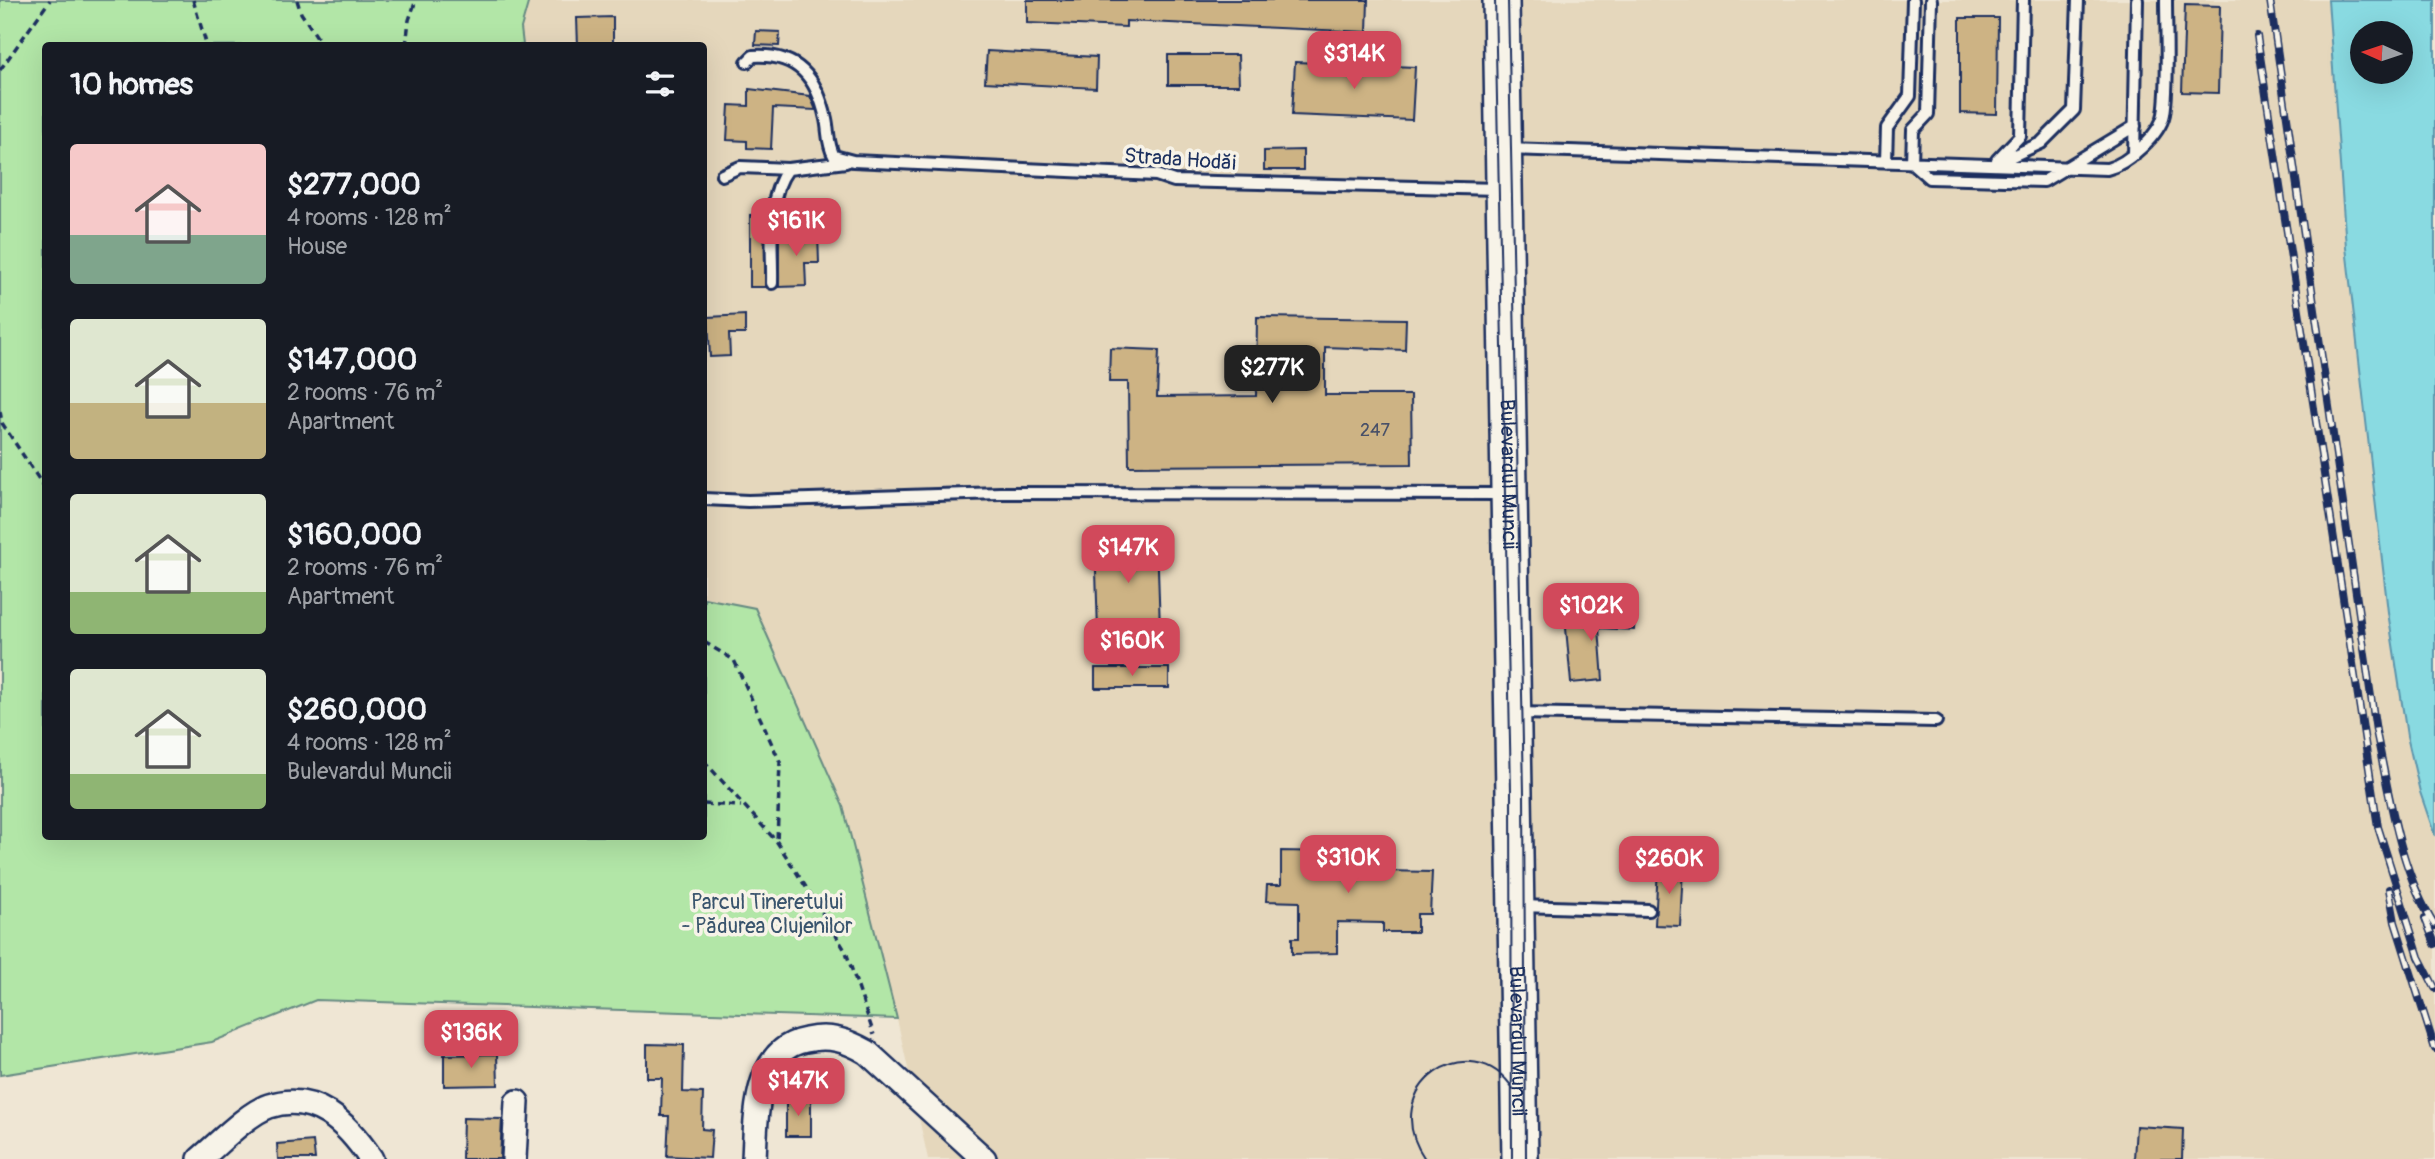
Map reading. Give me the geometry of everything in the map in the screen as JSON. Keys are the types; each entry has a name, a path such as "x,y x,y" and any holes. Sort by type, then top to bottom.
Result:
{"main road":[{"name":"Bulevardul Muncii","path":"1501,0 1520,1159"}],"street":[{"path":"754,1159 760,1094 767,1070 781,1051 799,1041 823,1036 846,1040 876,1060 984,1159"},
{"path":"514,1159 517,1102"},
{"path":"200,1159 268,1107 293,1103 320,1106 346,1126 367,1157"}],"lane":[{"path":"1886,162 1886,128 1910,96 1913,0"},
{"path":"1912,163 1913,130 1928,114 1931,0"},
{"path":"1993,165 2020,136 2023,0"},
{"path":"1993,165 2041,144 2074,110 2078,0"},
{"path":"2134,155 2137,0"},
{"path":"1505,149 2107,169 2122,165 2134,155 2164,117 2166,0"},
{"path":"747,62 753,57 780,56 808,74 826,120 828,146 834,156 853,161"},
{"path":"1912,163 1929,178 2044,181 2135,126"},
{"name":"Strada Hodăi","path":"722,175 740,167 788,169 853,161 1156,175 1174,181 1505,189"},
{"path":"772,283 773,210 779,180 788,169"},
{"path":"707,499 748,501 1000,493 1510,494"},
{"path":"1514,713 1936,721"},
{"path":"1517,906 1648,910"}],"path":[{"path":"0,70 50,0"},
{"path":"193,0 206,42"},
{"path":"297,0 301,13 320,42"},
{"path":"406,42 409,20 416,0"},
{"path":"0,411 2,423 42,483"},
{"path":"707,644 734,660 780,762 777,842"},
{"path":"707,764 777,842 846,952 874,1027 876,1060"},
{"path":"707,804 743,806"}],"shaded area":[{"path":"529,0 2328,0 2346,247 2388,612 2407,736 2420,792 2435,836 2435,1159 928,1159 897,1019 843,806 755,608 707,599 707,42 523,42 521,28"}],"green space":[{"name":"Parcul Tineretului - Pădurea Clujenilor","path":"0,0 529,0 521,28 523,42 42,42 42,840 707,840 707,599 755,608 843,806 897,1019 316,1000 212,1042 0,1075"}],"water":[{"path":"2328,0 2435,0 2435,836 2420,792 2407,736 2388,612 2346,247"}],"building":[{"path":"1027,0 1368,0 1367,32 1126,21 1126,27 1027,23"},
{"path":"2185,5 2220,6 2218,93 2182,92"},
{"path":"613,17 613,42 578,42 577,18"},
{"path":"1960,18 1998,18 1997,114 1960,113"},
{"path":"756,31 780,32 779,46 755,45"},
{"path":"987,51 1097,57 1096,88 985,82"},
{"path":"1168,55 1238,55 1239,85 1168,85"},
{"path":"1295,62 1415,67 1412,120 1292,115"},
{"path":"749,89 810,96 816,110 773,108 771,149 747,148 747,141 727,140 729,105 749,106"},
{"path":"1303,150 1303,170 1264,170 1264,151"},
{"path":"765,214 765,287 750,287 750,215"},
{"path":"779,234 818,234 819,263 805,263 806,286 779,287"},
{"path":"745,315 745,334 729,334 730,356 710,357 708,317"},
{"path":"1257,317 1406,319 1405,350 1325,347 1325,395 1411,395 1412,464 1129,466 1128,382 1109,382 1110,348 1159,350 1157,397 1256,396"},
{"path":"1157,539 1160,629 1098,631 1095,541"},
{"path":"1635,614 1634,630 1599,628 1603,680 1571,683 1565,617"},
{"path":"1095,668 1169,668 1169,688 1095,688"},
{"path":"1281,851 1384,853 1384,871 1432,872 1430,914 1417,914 1417,932 1383,932 1383,923 1337,922 1337,953 1292,954 1292,938 1299,938 1299,902 1266,901 1267,885 1281,885"},
{"path":"1658,867 1683,868 1680,926 1655,925"},
{"path":"647,1044 684,1045 683,1092 703,1093 702,1129 712,1130 710,1158 667,1156 669,1116 661,1116 662,1078 647,1078"},
{"path":"497,1054 498,1085 444,1086 444,1055"},
{"path":"786,1099 811,1100 811,1136 786,1136"},
{"path":"463,1118 502,1119 500,1159 462,1159"},
{"path":"2136,1126 2183,1129 2182,1159 2134,1159"},
{"path":"313,1141 315,1159 278,1159 277,1144"}],"tram line":[{"path":"1495,0 1511,791 1512,1159"},
{"path":"1508,0 1524,793 1526,1159"},
{"path":"1425,1159 1413,1133 1412,1108 1420,1088 1435,1072 1454,1063 1475,1062 1496,1071 1514,1090"}],"railway":[{"path":"2270,0 2376,731 2404,857 2435,926"},
{"path":"2257,36 2378,827 2419,957 2435,988"},
{"path":"2389,889 2395,922 2435,1049"},
{"path":"2425,918 2435,944"}]}
